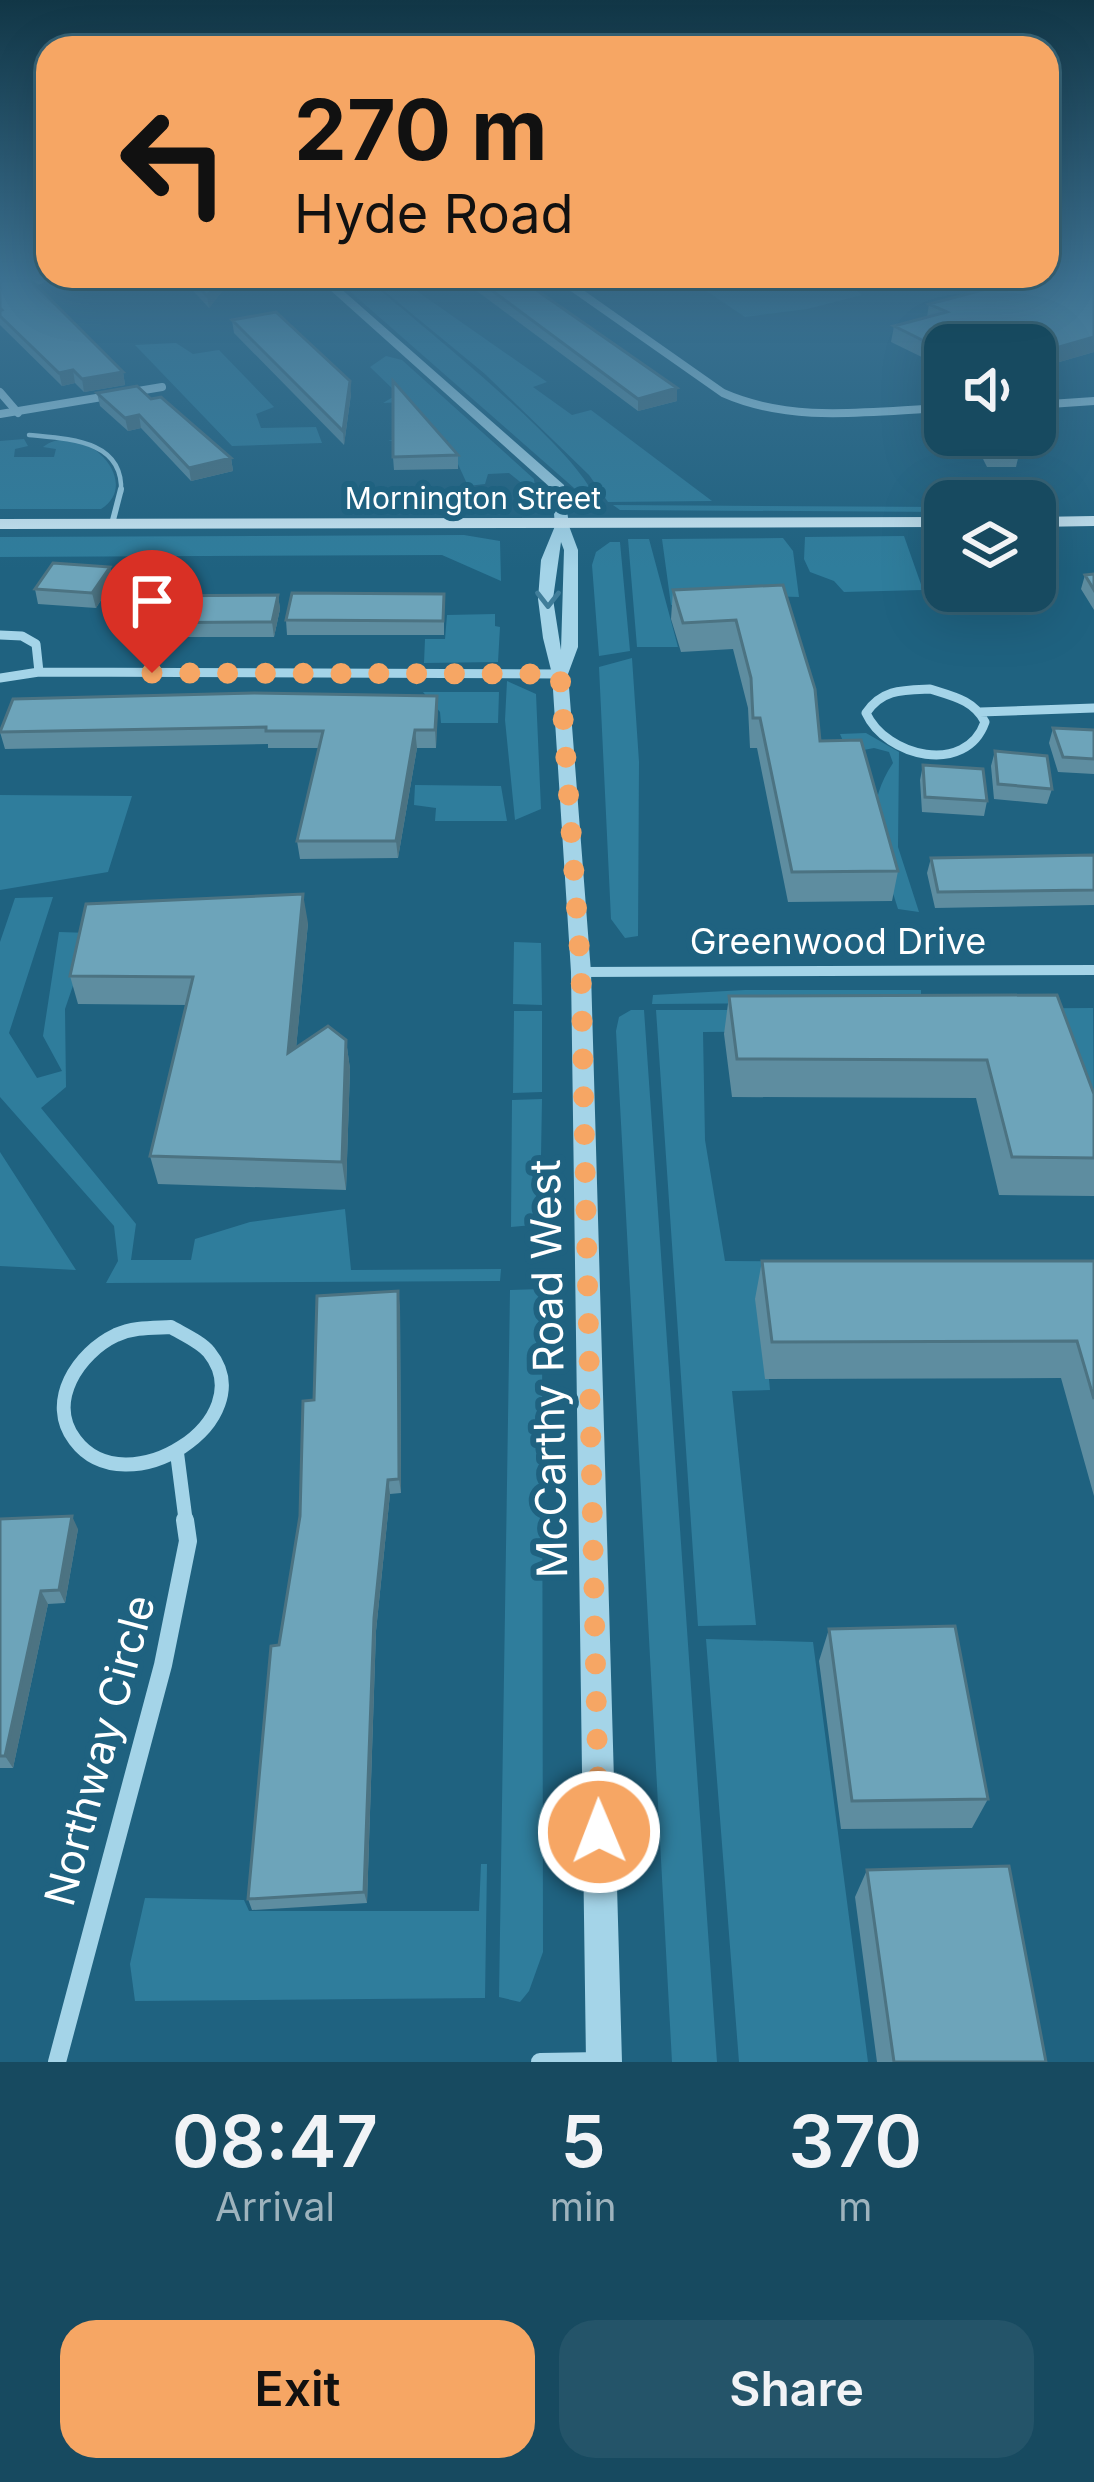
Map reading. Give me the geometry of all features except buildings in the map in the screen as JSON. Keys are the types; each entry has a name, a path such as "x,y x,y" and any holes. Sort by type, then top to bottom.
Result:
{"main road":[{"path":"1056,522 1094,521"},
{"name":"Mornington Street","path":"0,524 924,522"}],"street":[{"name":"McCarthy Road West","path":"436,376 549,474 559,488 562,526 571,550 570,647 560,674 581,972 604,2061"},
{"path":"699,376 752,406 788,411 924,408"},
{"path":"0,414 162,387"},
{"path":"0,392 18,413"},
{"path":"1056,404 1094,401"},
{"path":"0,635 22,636 36,644 39,672"},
{"path":"0,678 39,672 560,674"},
{"path":"980,712 985,722 980,740 968,748 934,754 888,742 872,729 866,712 875,699 910,688 950,693 980,712 1094,708"},
{"name":"Greenwood Drive","path":"581,972 1094,970"},
{"path":"171,1327 202,1340 218,1357 224,1379 218,1412 201,1435 177,1453 148,1464 119,1465 83,1450 67,1432 62,1409 65,1391 86,1356 134,1329 171,1327"},
{"name":"Northway Circle","path":"57,2062 163,1665 188,1541 177,1453"},
{"path":"540,2062 604,2061"}],"lane":[{"path":"29,435 90,440 110,452 121,473 124,497 112,524"}],"shaded area":[{"path":"165,376 244,376 274,407 256,414 261,428 316,427 322,443 232,446"},
{"path":"380,376 420,376 534,479 535,488 529,489 509,473 488,474 485,484 468,486 447,440 388,441 429,430 401,402 383,403 398,394"},
{"path":"447,376 480,376 562,452 595,499 590,501"},
{"path":"487,376 539,376 547,382 533,387 572,415 591,410 712,501 608,502 589,475"},
{"path":"24,439 28,446 15,449 14,457 54,457 56,449 43,447 58,440 90,446 112,469 113,497 101,509 0,509 0,441"},
{"path":"613,505 924,507 924,512 620,510"},
{"path":"464,535 500,541 501,581 442,555 0,557 0,537"},
{"path":"904,536 923,590 844,592 834,581 810,572 804,559 805,537"},
{"path":"783,538 793,551 799,597 765,596 763,606 671,605 662,539"},
{"path":"628,539 649,539 678,647 637,647"},
{"path":"610,542 620,542 630,651 599,656 592,565 596,552"},
{"path":"495,614 495,626 500,627 498,662 424,663 425,639 445,639 447,615"},
{"path":"632,658 639,762 638,936 625,938 611,919 599,667"},
{"path":"507,681 536,694 541,809 515,820 505,720"},
{"path":"423,692 499,692 498,723 441,723 440,712"},
{"path":"866,733 899,752 898,847 919,912 898,909 876,835 877,800 893,763 889,752 874,748 848,753 840,734"},
{"path":"415,785 501,786 507,821 435,821 436,808 414,805"},
{"path":"0,795 132,796 108,872 0,890"},
{"path":"53,897 9,1033 37,1078 62,1071 43,1036 59,932 91,933 65,1009 66,1087 41,1108 136,1224 131,1260 191,1260 195,1239 250,1222 345,1209 351,1270 501,1269 500,1281 106,1283 118,1261 114,1226 0,1097 0,942 15,898"},
{"path":"514,942 541,943 542,1005 513,1004"},
{"path":"921,990 921,1002 652,1004 653,995"},
{"path":"1093,1008 1094,1115 935,1009"},
{"path":"644,1010 717,2062 672,2062 616,1031 619,1017"},
{"path":"656,1010 922,1010 929,1030 703,1032 705,1140 725,1261 1091,1264 761,1295 770,1390 732,1391 756,1625 698,1626"},
{"path":"514,1011 542,1011 542,1092 513,1093"},
{"path":"542,1099 540,1214 533,1225 511,1227 512,1100"},
{"path":"0,1152 76,1270 0,1266"},
{"path":"542,1289 543,1952 520,2002 499,1997 510,1290"},
{"path":"706,1639 813,1642 868,2062 739,2062"},
{"path":"481,1864 487,1864 485,1998 135,2001 130,1964 145,1898 244,1900 249,1911 479,1911"}],"route":[{"path":"152,673 560,674 581,972 599,1832"}]}
